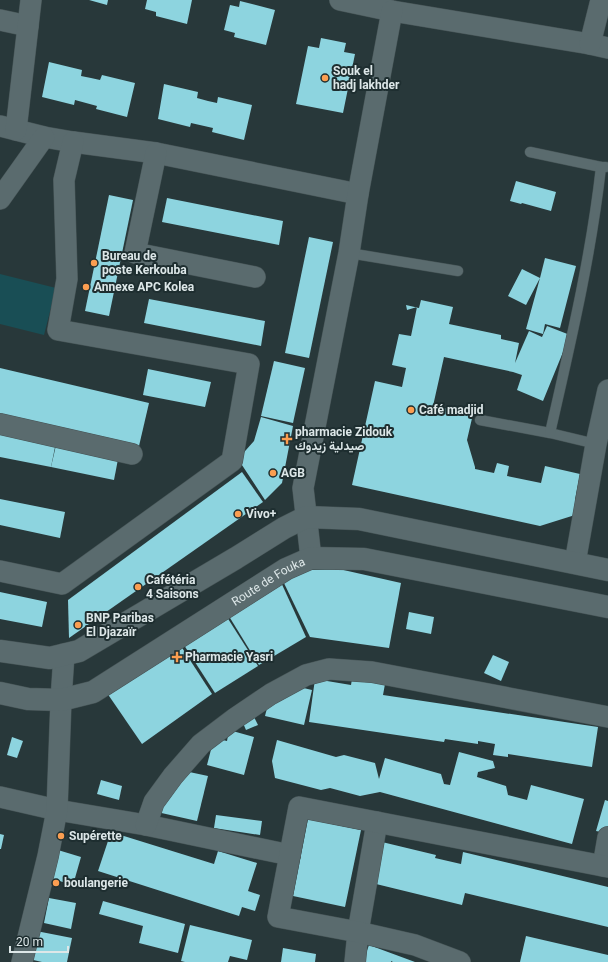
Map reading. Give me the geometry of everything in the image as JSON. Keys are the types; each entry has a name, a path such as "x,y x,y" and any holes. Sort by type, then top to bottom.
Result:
{"main road":[{"path":"0,651 50,658 79,651 284,528 306,517 359,520 608,570"},
{"name":"Route de Fouka","path":"0,693 28,699 61,700 93,692 286,569 311,558 364,559 608,607"}],"street":[{"path":"31,0 28,26 8,128 44,137 73,142 156,153 358,194"},
{"path":"340,0 392,11 599,46 601,0"},
{"path":"311,558 303,488 349,253 358,194 392,11"},
{"path":"0,20 28,26"},
{"path":"0,199 44,137"},
{"path":"0,571 62,584 232,461 249,364 58,330 67,279 64,180 73,142"},
{"path":"156,153 134,253 256,277"},
{"path":"576,563 596,444 608,390"},
{"path":"0,424 132,454"},
{"path":"22,962 57,810 64,654"},
{"path":"146,825 154,802 173,776 201,744 271,694 306,675 329,669 372,672 608,717"},
{"path":"0,797 57,810 146,825 290,855"},
{"path":"460,962 415,945 358,932 278,917 300,807 606,866 608,838"},
{"path":"355,962 358,932 377,822"}],"lane":[{"path":"530,152 605,167 574,330 550,433"},
{"path":"349,253 458,271"},
{"path":"480,420 550,433 596,444"}],"shaded area":[{"path":"0,274 56,288 44,335 0,324"}],"building":[{"path":"89,0 108,0 107,5"},
{"path":"147,0 192,0 187,24 156,16 156,12 145,9"},
{"path":"240,1 275,10 266,45 234,37 235,33 224,30 230,5 239,7"},
{"path":"321,38 346,43 344,52 355,54 343,113 296,104 308,46 319,48"},
{"path":"49,62 82,70 81,76 100,80 102,75 135,83 127,117 96,109 97,106 75,100 74,105 42,97"},
{"path":"164,84 198,92 197,98 208,101 217,103 218,97 252,105 244,140 212,132 213,128 191,123 190,127 158,119"},
{"path":"516,181 556,192 551,211 510,201"},
{"path":"109,195 133,200 109,316 85,311"},
{"path":"167,198 283,221 279,245 162,222"},
{"path":"309,237 333,242 309,358 285,353"},
{"path":"545,258 576,266 560,328 545,324 543,334 526,329"},
{"path":"522,269 540,278 526,305 508,296"},
{"path":"149,299 265,321 261,346 144,323"},
{"name":"Café madjid","path":"421,300 453,307 449,324 501,335 501,339 519,343 515,363 529,331 542,337 547,326 570,335 543,401 517,390 522,375 444,357 433,406 473,414 467,440 475,469 494,473 497,463 509,466 507,476 541,483 545,466 580,474 575,500 579,501 575,515 540,526 352,485 375,381 402,387 406,368 392,365 399,334 411,336 417,308 419,308"},
{"path":"406,305 416,307 407,310"},
{"path":"274,361 305,368 293,423 261,416"},
{"path":"0,368 149,403 139,446 0,414"},
{"path":"148,369 211,382 205,407 143,395"},
{"path":"261,417 293,426 282,483 265,500 238,459 254,441"},
{"path":"0,430 56,442 51,467 0,457"},
{"path":"57,441 119,454 114,480 51,467"},
{"path":"242,472 263,502 69,638 68,600"},
{"path":"0,499 65,512 60,538 0,525"},
{"path":"339,569 401,583 389,648 310,637 282,579 310,570"},
{"path":"280,580 306,637 259,665 227,613"},
{"path":"0,592 47,602 42,627 0,619"},
{"path":"409,612 434,617 431,634 406,629"},
{"path":"225,614 258,666 215,693 182,642"},
{"path":"179,643 212,694 142,744 107,693"},
{"path":"493,655 509,662 501,681 484,673"},
{"path":"315,679 351,685 352,679 385,684 383,695 598,727 592,767 508,754 508,757 493,755 495,744 478,741 478,744 445,739 444,742 309,722"},
{"path":"274,681 312,690 304,725 265,716"},
{"path":"251,711 258,725 246,730 240,716"},
{"path":"229,730 254,737 244,775 207,765 214,738 227,741"},
{"path":"12,737 23,741 17,758 7,755"},
{"path":"277,740 336,757 344,755 375,763 379,779 385,758 441,774 444,784 450,785 459,752 493,761 495,768 478,772 477,777 506,786 508,795 527,800 531,785 584,799 572,844 380,792 360,796 330,788 321,790 275,778 272,761"},
{"path":"180,770 208,776 197,821 157,812"},
{"path":"101,780 122,786 119,800 97,794"},
{"path":"605,800 608,801 608,847 606,833 596,831"},
{"path":"216,815 262,821 260,835 214,828"},
{"path":"308,819 361,830 345,907 293,896"},
{"path":"111,832 214,864 218,851 257,863 248,891 260,895 255,911 242,907 239,916 98,871"},
{"path":"0,834 4,835 1,849 0,849"},
{"path":"382,842 436,855 435,858 461,864 463,852 608,887 608,927 465,893 462,905 372,883"},
{"path":"48,847 81,857 73,885 39,875"},
{"path":"49,898 76,903 71,929 44,923"},
{"path":"103,901 185,924 178,953 139,943 143,926 99,914"},
{"path":"190,925 252,940 247,960 230,956 228,962 181,961"},
{"path":"26,929 72,938 67,962 42,962 20,957"},
{"path":"526,936 608,955 608,962 520,962"},
{"path":"369,945 415,962 363,962"},
{"path":"283,948 316,954 315,962 281,962"}],"place":[{"name":"Souk el hadj lakhder","path":"325,78"},
{"name":"Bureau de poste Kerkouba","path":"94,263"},
{"name":"Annexe APC Kolea","path":"86,287"},
{"name":"Café madjid","path":"411,410"},
{"name":"pharmacie Zidouk صيدلية زيدوك","path":"287,439"},
{"name":"AGB","path":"273,473"},
{"name":"Vivo+","path":"238,514"},
{"name":"Cafétéria 4 Saisons","path":"138,587"},
{"name":"BNP Paribas El Djazaïr","path":"78,625"},
{"name":"Pharmacie Yasri","path":"177,657"},
{"name":"Supérette","path":"61,836"},
{"name":"boulangerie","path":"56,883"}]}
